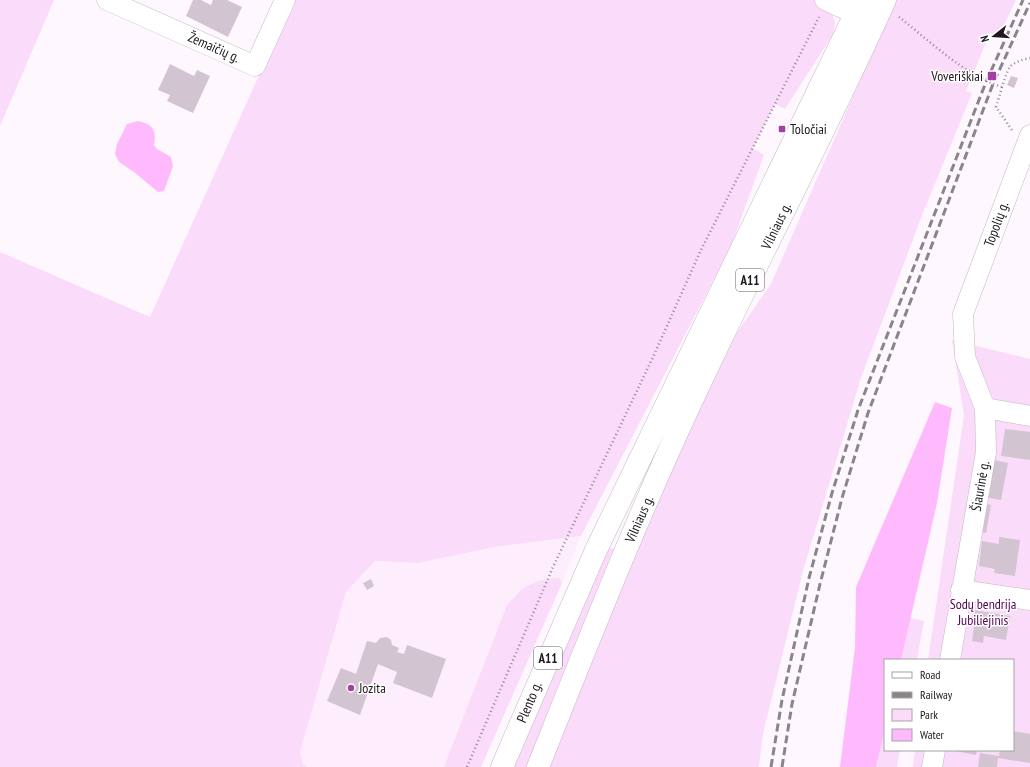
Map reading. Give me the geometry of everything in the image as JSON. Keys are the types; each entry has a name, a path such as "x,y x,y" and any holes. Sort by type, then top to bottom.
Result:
{"highway":[{"name":"Vilniaus g.","path":"596,550 859,7"},
{"name":"Vilniaus g.","path":"538,767 620,562 700,382 890,8"},
{"name":"Plento g.","path":"502,767 596,550"}],"street":[{"name":"Žemaičių g.","path":"106,0 255,66 285,0"},
{"path":"826,0 859,7"},
{"name":"Topolių g.","path":"963,314 1028,138"},
{"name":"Šiaurinė g.","path":"950,659 986,452 985,408 965,357 963,314"},
{"path":"985,408 1030,416"},
{"path":"961,590 1030,600"},
{"path":"932,767 935,751"}],"path":[{"path":"466,767 553,567 654,355 700,252 826,0"},
{"path":"890,8 966,70 986,82 1002,87"},
{"path":"1028,138 1010,128 996,107 1010,67 1023,59 1030,58"}],"shaded area":[{"path":"581,536 562,583 481,767 308,767 303,764 300,752 346,592 375,561 418,563 494,547"}],"green space":[{"path":"0,0 54,0 0,126"},
{"path":"293,0 827,0 835,22 834,33 785,109 775,104 753,148 764,155 731,246 581,536 494,547 418,563 375,561 346,592 300,752 303,764 308,767 0,767 0,252 150,317"},
{"path":"895,0 1016,0 999,36 990,33 966,91 972,93 923,213 861,378 803,571 763,734 759,767 547,767 637,542 733,338 771,284"},
{"name":"Sodų bendrija Jubiliejinis","path":"952,340 1030,359 1030,767 913,767 915,751 1014,751 1014,659 928,659 964,415"},
{"path":"615,548 616,553 528,767 514,767 608,549"},
{"path":"559,577 562,583 481,767 444,767 507,605 522,589 538,581"},
{"path":"910,618 924,621 917,659 901,659"},
{"path":"884,734 884,751 900,751 897,767 876,767"}],"water":[{"path":"138,121 147,124 152,128 155,135 154,145 157,149 171,157 173,166 164,191 158,192 134,172 119,162 115,154 117,144 127,124"},
{"path":"935,402 952,408 937,503 901,659 884,659 884,734 876,767 840,767 855,647 856,587"}],"building":[{"path":"193,0 201,0 211,5 213,0 227,0 242,7 228,37 186,16"},
{"path":"170,64 194,76 197,70 210,76 193,113 167,101 170,95 158,90"},
{"path":"1011,76 1018,78 1014,88 1007,85"},
{"path":"1005,429 1030,432 1030,460 1001,456"},
{"path":"990,459 1008,463 1001,500 983,497"},
{"path":"982,503 991,505 986,533 976,531"},
{"path":"999,537 1020,540 1015,576 994,573 995,569 979,566 982,541 999,544"},
{"path":"371,579 374,586 367,590 363,583"},
{"path":"974,610 1010,616 1006,640 984,636 983,643 972,641 975,620 972,619"},
{"path":"387,637 391,640 392,645 399,648 397,652 404,654 407,645 446,659 432,698 393,683 397,672 378,664 360,715 327,701 341,668 356,674 367,641 376,643 380,638"},
{"path":"1014,731 1030,734 1030,763 998,758 997,767 978,767 980,753 999,756 1000,751 1014,751"},
{"path":"956,751 977,751 976,755"}],"railway":[{"path":"771,767 782,700 809,578 832,493 858,410 986,82 1023,0"},
{"path":"782,767 792,704 820,584 842,498 868,413 993,84 1030,3"}],"place":[{"name":"Voveriškiai","path":"992,76"},
{"name":"Toločiai","path":"782,129"},
{"name":"Jozita","path":"351,688"}]}
